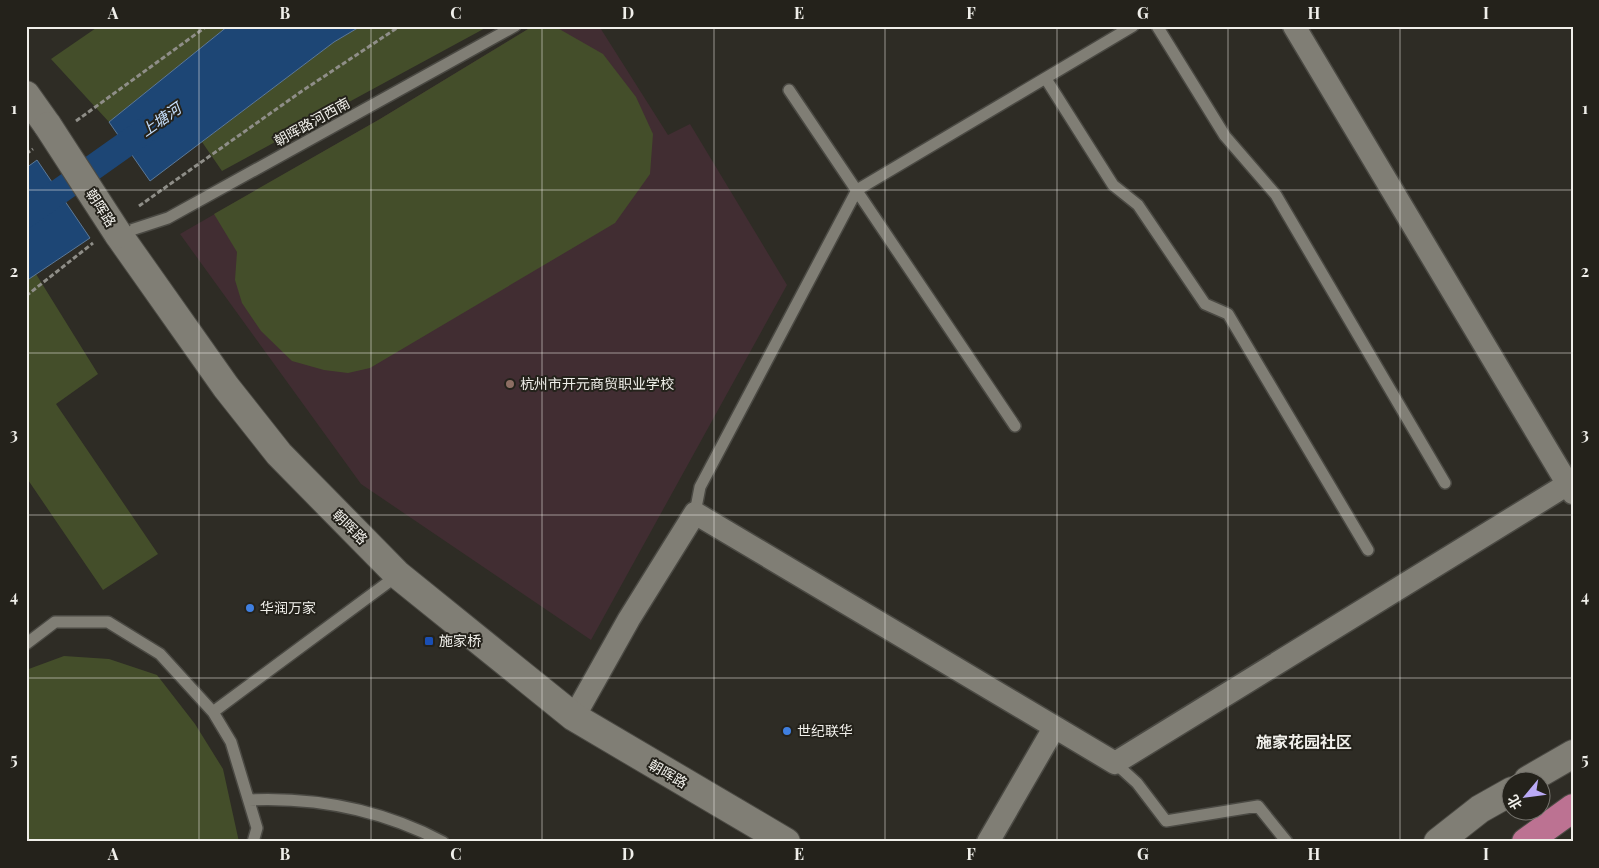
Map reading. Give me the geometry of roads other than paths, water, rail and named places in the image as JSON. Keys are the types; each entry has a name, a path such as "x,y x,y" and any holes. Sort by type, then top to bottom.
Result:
{"highway":[{"path":"1526,842 1573,808"}],"street":[{"path":"574,717 629,618 695,513 1115,763 1570,488 1294,26"},
{"name":"朝晖路","path":"26,95 61,125 106,238 279,454 398,575 574,717 786,842"},
{"path":"988,842 1054,728"},
{"path":"1545,770 1573,754"},
{"path":"1438,842 1480,810 1502,797"}],"lane":[{"name":"朝晖路河西南","path":"106,238 168,218 515,26"},
{"path":"695,513 700,487 857,190 1133,26"},
{"path":"1157,26 1225,136 1276,195 1445,483"},
{"path":"1046,79 1113,185 1138,205 1205,304 1228,314 1368,550"},
{"path":"789,90 1015,426"},
{"path":"213,712 398,575"},
{"path":"26,644 55,622 108,622 160,654 213,712 231,742 257,828 253,842"},
{"path":"1115,763 1137,783 1166,821 1258,806 1287,842"},
{"path":"249,800 287,798 365,810 422,831 443,842"}],"water":[{"path":"228,26 361,26 334,42 150,181 109,122"},
{"path":"37,160 90,238 26,281 26,168"}],"waterway":[{"name":"上塘河","path":"26,215 153,125"}],"place":[{"name":"杭州市开元商贸职业学校","path":"510,384"},
{"name":"华润万家","path":"250,608"},
{"name":"施家桥","path":"429,641"},
{"name":"世纪联华","path":"787,731"}],"district":[{"name":"施家花园社区","path":"1304,742"}]}
